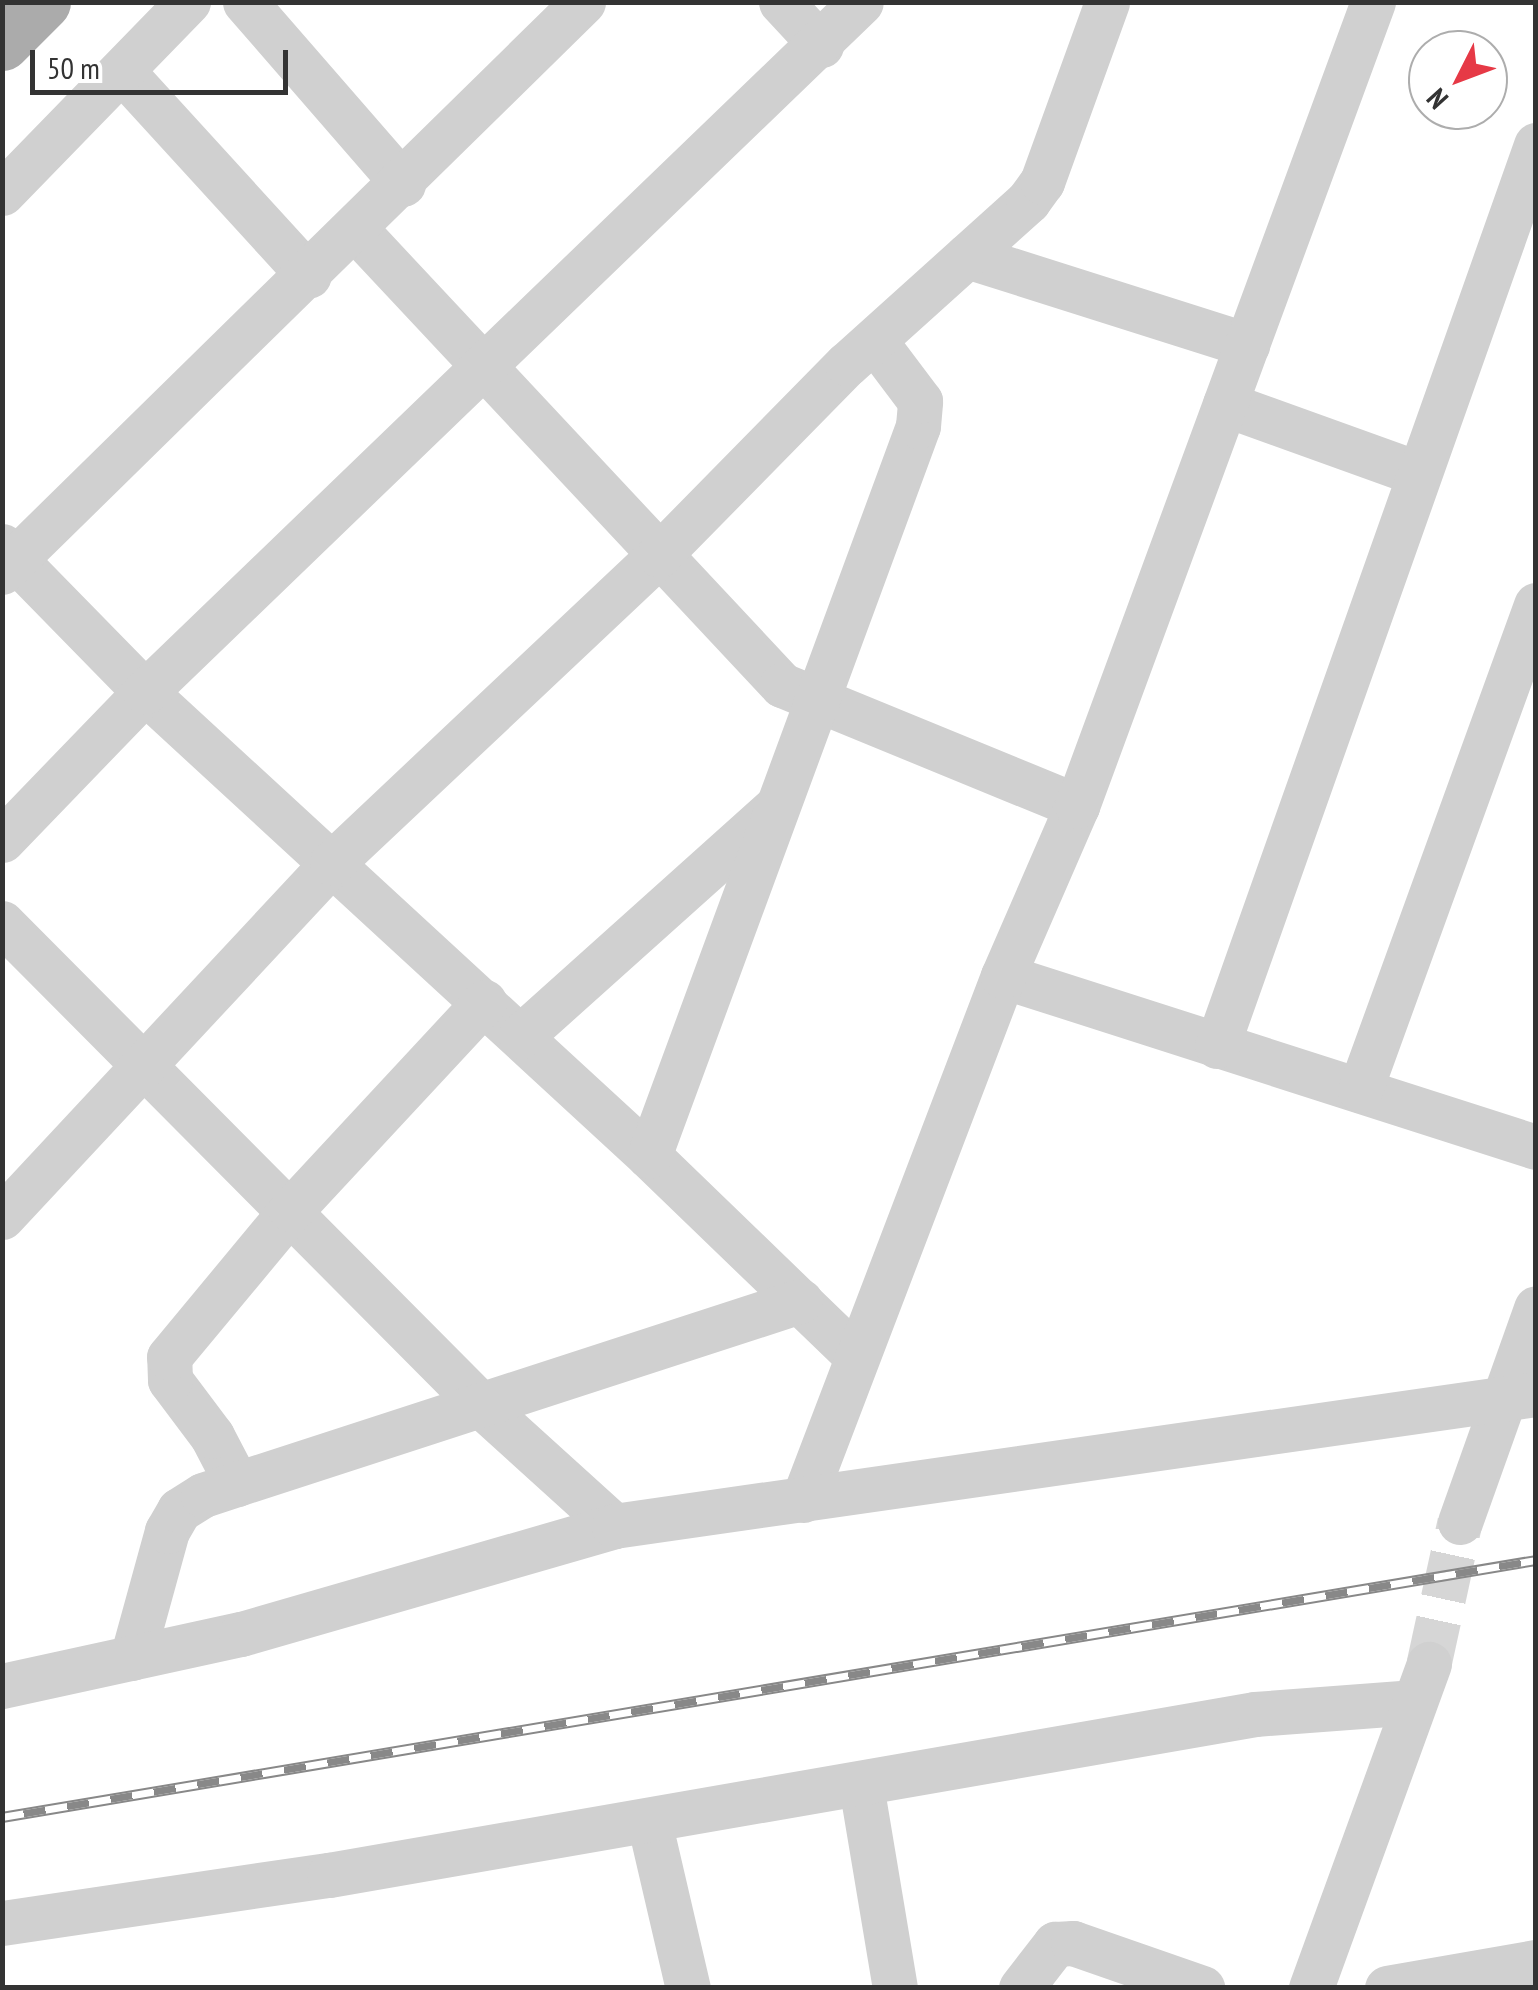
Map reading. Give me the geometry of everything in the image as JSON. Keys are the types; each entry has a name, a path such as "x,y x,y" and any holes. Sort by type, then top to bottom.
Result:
{"main road":[{"path":"2,43 43,2"}],"street":[{"path":"2,193 188,2"},
{"path":"245,2 403,184"},
{"path":"583,2 357,231 7,559 145,692 650,1156 854,1355"},
{"path":"781,2 821,45"},
{"path":"2,840 145,692 821,45 860,2"},
{"path":"2,1217 143,1061 332,863 659,555 874,340 1042,182 1108,2"},
{"path":"803,1500 854,1355 1003,976 1077,806 1373,2"},
{"path":"122,71 310,276"},
{"path":"1217,1046 1536,145"},
{"path":"357,231 782,685 817,704 1077,806"},
{"path":"967,256 1247,345"},
{"path":"650,1156 918,426 920,402 874,340"},
{"path":"1226,404 1419,474"},
{"path":"1360,1090 1536,605"},
{"path":"521,1036 781,802"},
{"path":"2,923 292,1210 484,1408 614,1526"},
{"path":"1003,976 1536,1146"},
{"path":"238,1484 212,1436 170,1380 169,1357 292,1210 484,1002"},
{"path":"132,1658 179,1510 238,1484 484,1408 800,1301"},
{"path":"1460,1522 1518,1398 1536,1308"},
{"path":"2,1686 241,1634 614,1526 1518,1398"},
{"path":"2,1923 649,1821 1422,1683 1311,1988"},
{"path":"861,1785 895,1988"},
{"path":"649,1821 688,1988"},
{"path":"1021,1988 1040,1956 1054,1944 1074,1943 1202,1988"},
{"path":"1394,1987 1536,1962"}],"tunnel":[{"path":"1429,1664 1460,1522"}],"railway":[{"path":"2,1817 1536,1560"}]}
